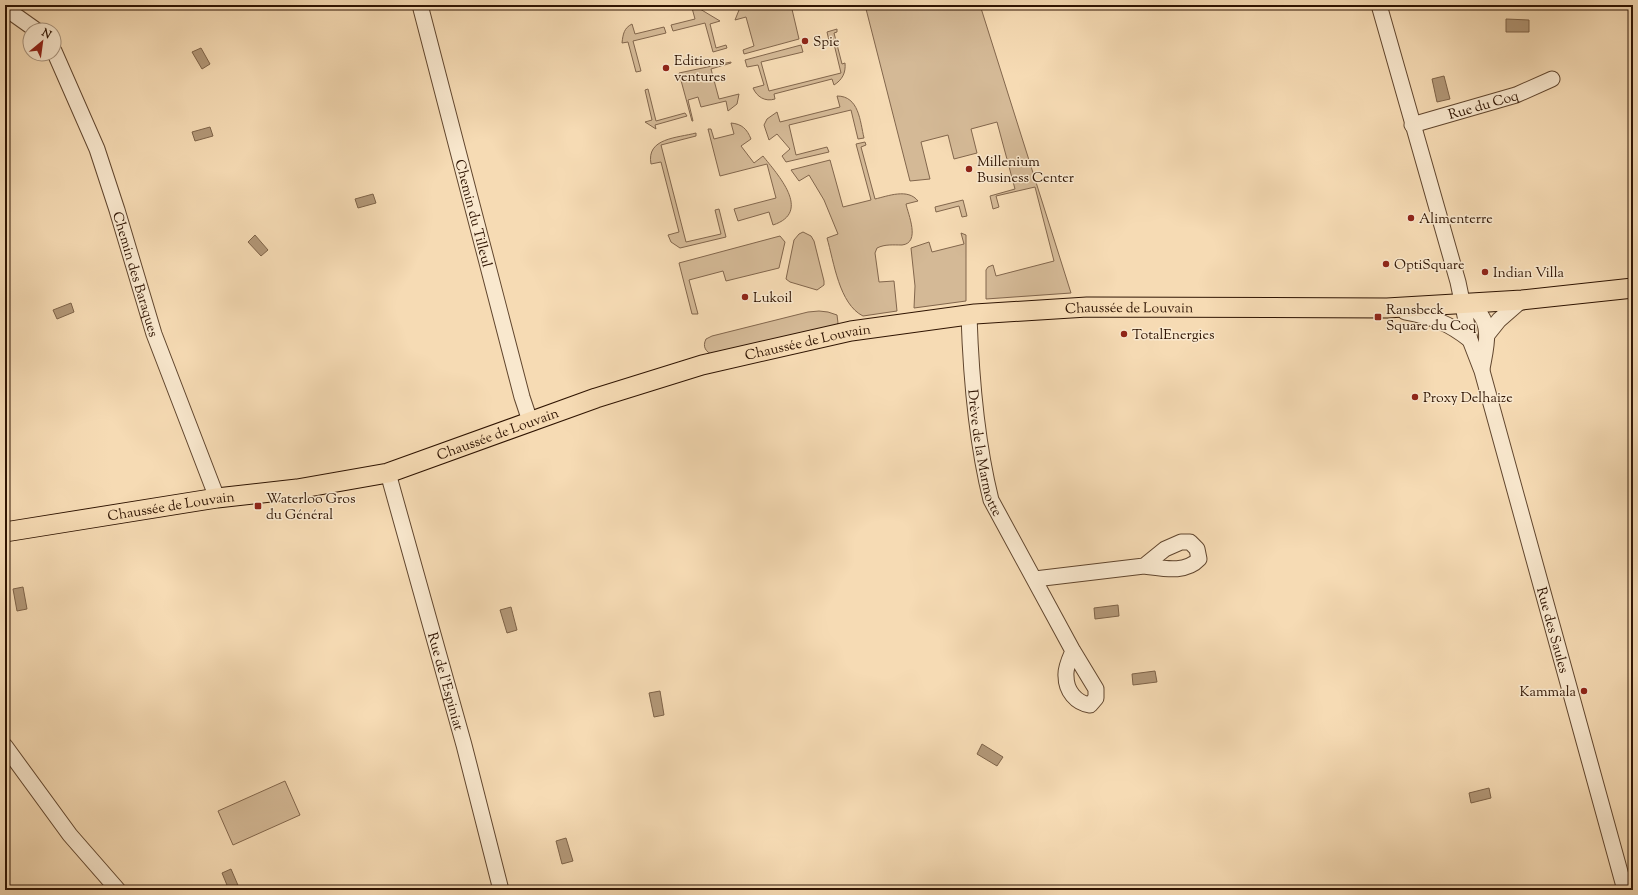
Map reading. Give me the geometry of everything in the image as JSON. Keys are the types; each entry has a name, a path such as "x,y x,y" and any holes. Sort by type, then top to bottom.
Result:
{"main road":[{"name":"Chaussée de Louvain","path":"5,532 217,498 297,489 388,473 596,398 702,366 794,343 851,331 969,316 1087,307 1387,308 1522,300 1633,288"}],"street":[{"name":"Chemin du Tilleul","path":"420,5 522,397 530,421"},
{"path":"1378,5 1463,304"},
{"path":"5,8 25,22"},
{"name":"Chemin des Baraques","path":"59,62 97,149 120,218 154,334 217,498"},
{"name":"Rue du Coq","path":"1412,125 1516,95 1552,79"},
{"path":"1487,335 1499,320 1522,300"},
{"name":"Rue des Saules","path":"1463,304 1477,310 1485,324 1487,335 1482,370"},
{"name":"Rue des Saules","path":"1463,304 1470,340 1482,370 1624,890"},
{"path":"1387,308 1431,317 1448,324 1470,340"},
{"name":"Drève de la Marmotte","path":"969,316 970,365 986,482 991,500 1073,651"},
{"name":"Rue de l'Espiniat","path":"388,473 464,745 501,890"},
{"path":"1035,579 1144,566"},
{"path":"5,746 70,835 118,890"}],"shaded area":[{"path":"741,5 791,5 799,39 744,54 743,50 754,46 746,17 735,20"},
{"path":"865,5 980,5 1071,293 986,299 986,270 988,267 993,265 996,276 1054,261 1035,187 996,196 999,207 993,209 990,196 1015,189 997,122 971,129 977,153 954,159 948,135 921,142 930,179 910,181"},
{"path":"692,8 700,9 720,21 710,24 716,48 726,45 727,48 713,52 705,23 673,31 671,25 695,19"},
{"path":"1506,19 1529,20 1529,32 1506,32"},
{"path":"632,24 635,34 664,27 666,33 633,41 641,71 636,72 628,42 622,43 624,32 627,27"},
{"path":"837,29 837,32 834,33 842,64 845,63 845,70 843,76 837,83 834,85 832,79 774,94 775,99 771,100 762,98 757,94 753,88 764,85 758,65 747,67 745,60 801,45 803,52 761,62 769,91 841,73 834,44 830,45 827,32"},
{"path":"201,48 210,64 202,69 192,52"},
{"path":"731,62 711,69 719,99 739,94 737,104 728,111 726,101 701,107 698,97 688,100 692,121 679,73"},
{"path":"1444,76 1450,99 1437,102 1432,79"},
{"path":"648,89 656,121 685,113 687,116 655,125 656,129 645,122 652,120 645,90"},
{"path":"837,96 850,100 854,105 860,117 864,138 858,139 851,110 789,125 796,155 827,147 829,152 786,162 782,156 790,149 777,134 769,140 764,125 767,119 777,112 780,122 840,107"},
{"path":"731,123 741,126 748,132 751,139 741,146 754,163 763,156 783,182 788,192 791,202 790,211 785,219 773,225 769,212 738,221 734,209 776,198 767,164 720,176 708,129 711,129 714,139 734,134"},
{"path":"210,127 213,136 195,141 192,132"},
{"path":"696,133 696,136 661,145 686,242 721,234 715,210 719,209 726,237 680,248 671,242 668,235 679,232 661,162 651,164 651,155 653,149 664,141"},
{"path":"865,142 866,145 861,147 875,199 903,194 914,197 918,201 906,204 912,228 911,239 908,243 902,245 883,246 877,248 875,253 879,282 894,281 897,311 863,316 848,302 839,282 827,238 838,234 824,200 809,175 799,181 791,170 830,160 843,207 871,200 856,144"},
{"path":"373,194 376,203 358,208 355,199"},
{"path":"963,200 967,216 962,217 959,206 936,212 935,207"},
{"path":"803,232 811,236 814,241 824,281 824,285 817,290 790,282 786,279 794,240"},
{"path":"961,233 966,235 966,301 914,308 915,286 911,248 929,242 932,252 964,244"},
{"path":"255,235 268,250 261,256 248,242"},
{"path":"780,236 785,242 779,268 726,281 723,271 689,280 698,314 692,314 679,263"},
{"path":"71,303 74,312 57,319 53,310"},
{"path":"819,311 837,315 838,323 835,326 713,355 707,351 704,344 706,339 712,336 808,312"},
{"path":"23,587 27,609 17,611 13,589"},
{"path":"1118,605 1119,616 1095,619 1094,608"},
{"path":"511,607 517,630 507,633 500,610"},
{"path":"1155,671 1157,682 1133,685 1132,674"},
{"path":"660,691 664,715 654,717 649,693"},
{"path":"982,744 1003,757 997,766 977,754"},
{"path":"285,781 300,815 233,845 218,811"},
{"path":"1489,788 1491,798 1471,803 1469,793"},
{"path":"566,838 573,861 562,864 556,841"},
{"path":"231,869 240,890 229,890 222,873"}],"place":[{"name":"Spie","path":"805,41"},
{"name":"Editions ventures","path":"666,68"},
{"name":"Millenium Business Center","path":"969,169"},
{"name":"Alimenterre","path":"1411,218"},
{"name":"OptiSquare","path":"1386,264"},
{"name":"Indian Villa","path":"1485,272"},
{"name":"Lukoil","path":"745,297"},
{"name":"Ransbeck Square du Coq","path":"1378,317"},
{"name":"TotalEnergies","path":"1124,334"},
{"name":"Proxy Delhaize","path":"1415,397"},
{"name":"Waterloo Gros du Général","path":"258,506"},
{"name":"Kammala","path":"1584,691"}]}
